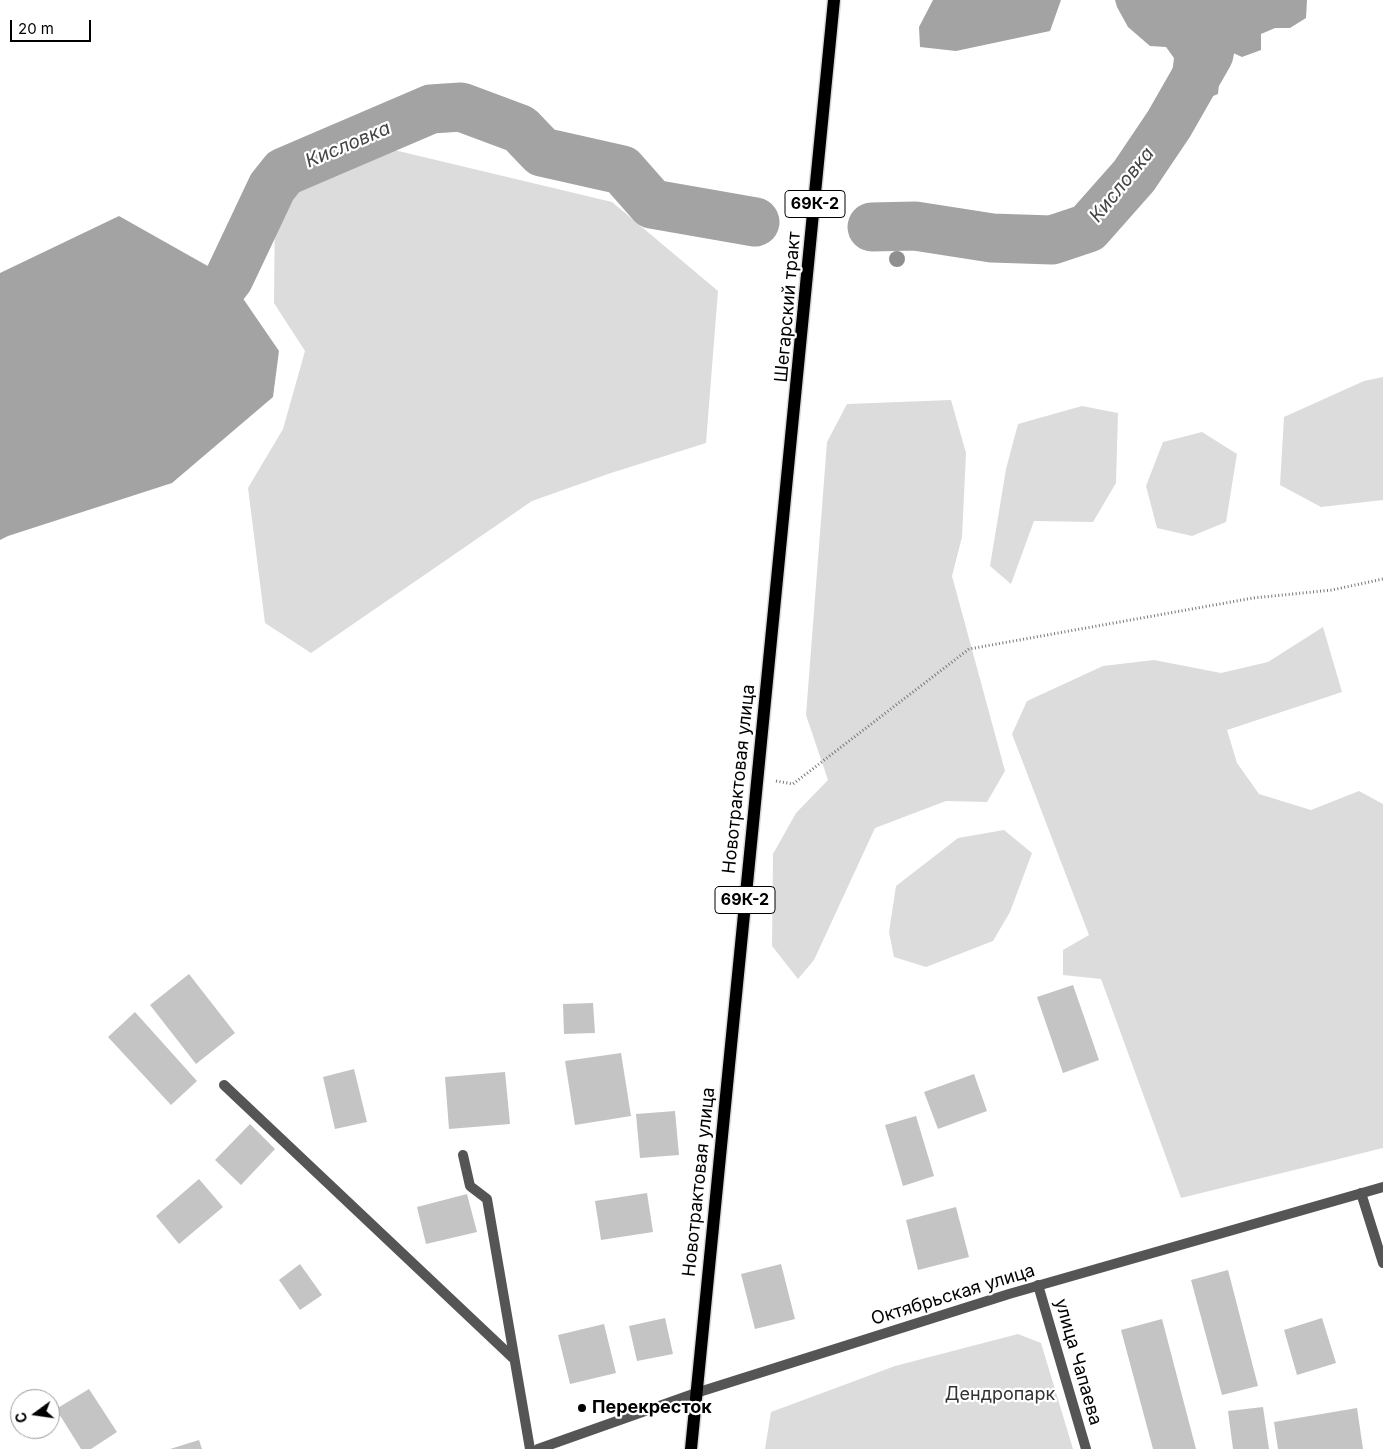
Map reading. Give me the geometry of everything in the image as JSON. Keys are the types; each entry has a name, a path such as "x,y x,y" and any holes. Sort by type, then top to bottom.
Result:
{"main road":[{"name":"Шегарский тракт","path":"796,408 834,0"},
{"name":"Новотрактовая улица","path":"696,1393 796,408"},
{"name":"69К-2","path":"691,1449 696,1393"}],"street":[{"path":"224,1085 513,1358"},
{"path":"463,1156 470,1186 487,1199 530,1449"},
{"name":"Октябрьская улица","path":"538,1449 696,1393 1038,1285 1383,1187"},
{"path":"1361,1193 1383,1262"},
{"path":"1371,1224 1383,1230"},
{"name":"улица Чапаева","path":"1038,1285 1086,1449"}],"path":[{"path":"757,778 793,784 969,649 1253,598 1332,590 1383,579"}],"green space":[{"path":"394,150 612,202 718,291 706,443 611,473 532,501 311,653 265,623 248,488 283,429 305,351 274,303 275,197"},
{"path":"1383,377 1383,500 1321,507 1280,485 1284,417 1364,381"},
{"path":"951,400 966,453 962,537 952,576 1005,771 987,802 946,801 875,828 814,960 798,979 772,946 773,854 796,813 828,780 806,715 827,442 847,404"},
{"path":"1082,406 1118,413 1116,483 1093,522 1034,521 1011,584 990,566 1006,469 1018,424"},
{"path":"1202,432 1237,454 1226,522 1192,536 1157,528 1146,486 1163,442"},
{"path":"1323,627 1342,692 1227,730 1237,763 1259,794 1311,810 1359,791 1383,804 1383,1148 1181,1198 1101,979 1063,975 1063,950 1089,935 1012,734 1027,701 1103,666 1154,660 1221,673 1268,662"},
{"path":"1004,830 1032,853 1010,912 993,941 926,967 894,957 889,932 896,886 958,838"},
{"name":"Дендропарк","path":"1018,1334 1041,1343 1073,1449 765,1449 771,1412 895,1366"}],"shaded area":[{"path":"933,0 1061,0 1050,31 956,51 920,47 919,27"},
{"path":"1115,0 1307,0 1306,18 1290,28 1275,28 1261,34 1261,50 1242,57 1231,52 1221,60 1218,94 1198,102 1184,120 1169,124 1162,102 1172,74 1174,58 1166,47 1150,46 1128,27"},
{"path":"119,216 229,278 279,351 273,397 172,483 0,540 0,273"}],"building":[{"path":"189,974 235,1033 196,1064 150,1005"},
{"path":"1073,985 1099,1060 1063,1073 1037,997"},
{"path":"593,1003 595,1033 564,1034 563,1004"},
{"path":"135,1012 197,1081 171,1105 108,1037"},
{"path":"621,1053 631,1116 575,1125 565,1061"},
{"path":"354,1069 367,1122 335,1129 323,1077"},
{"path":"505,1072 510,1124 449,1129 445,1077"},
{"path":"974,1074 987,1111 938,1129 924,1092"},
{"path":"675,1111 679,1155 640,1158 636,1114"},
{"path":"916,1116 934,1176 903,1186 885,1125"},
{"path":"250,1124 275,1149 241,1185 215,1160"},
{"path":"199,1179 223,1207 179,1244 156,1216"},
{"path":"647,1193 653,1232 601,1240 595,1201"},
{"path":"467,1194 477,1232 426,1244 417,1207"},
{"path":"956,1207 969,1257 918,1270 906,1220"},
{"path":"300,1264 322,1295 300,1310 279,1280"},
{"path":"781,1264 795,1319 755,1329 741,1274"},
{"path":"1228,1270 1258,1386 1222,1395 1191,1280"},
{"path":"665,1318 673,1354 637,1361 629,1326"},
{"path":"1322,1318 1336,1363 1297,1375 1284,1330"},
{"path":"1162,1319 1196,1449 1153,1449 1121,1330"},
{"path":"604,1324 616,1373 570,1384 558,1335"},
{"path":"89,1389 117,1432 91,1449 81,1449 60,1415 60,1407"},
{"path":"1263,1407 1269,1449 1233,1449 1228,1411"},
{"path":"1357,1408 1363,1449 1278,1449 1274,1422"},
{"path":"199,1440 202,1449 170,1449"}],"waterway":[{"name":"Кисловка","path":"872,227 915,226 992,238 1052,240 1088,228 1134,176 1169,124 1209,54 1219,0"},
{"name":"Кисловка","path":"180,321 207,307 229,278 272,187 284,172 431,109 461,107 520,129 542,152 622,170 652,204 755,222"}],"place":[{"name":"Перекресток","path":"582,1408"}]}
